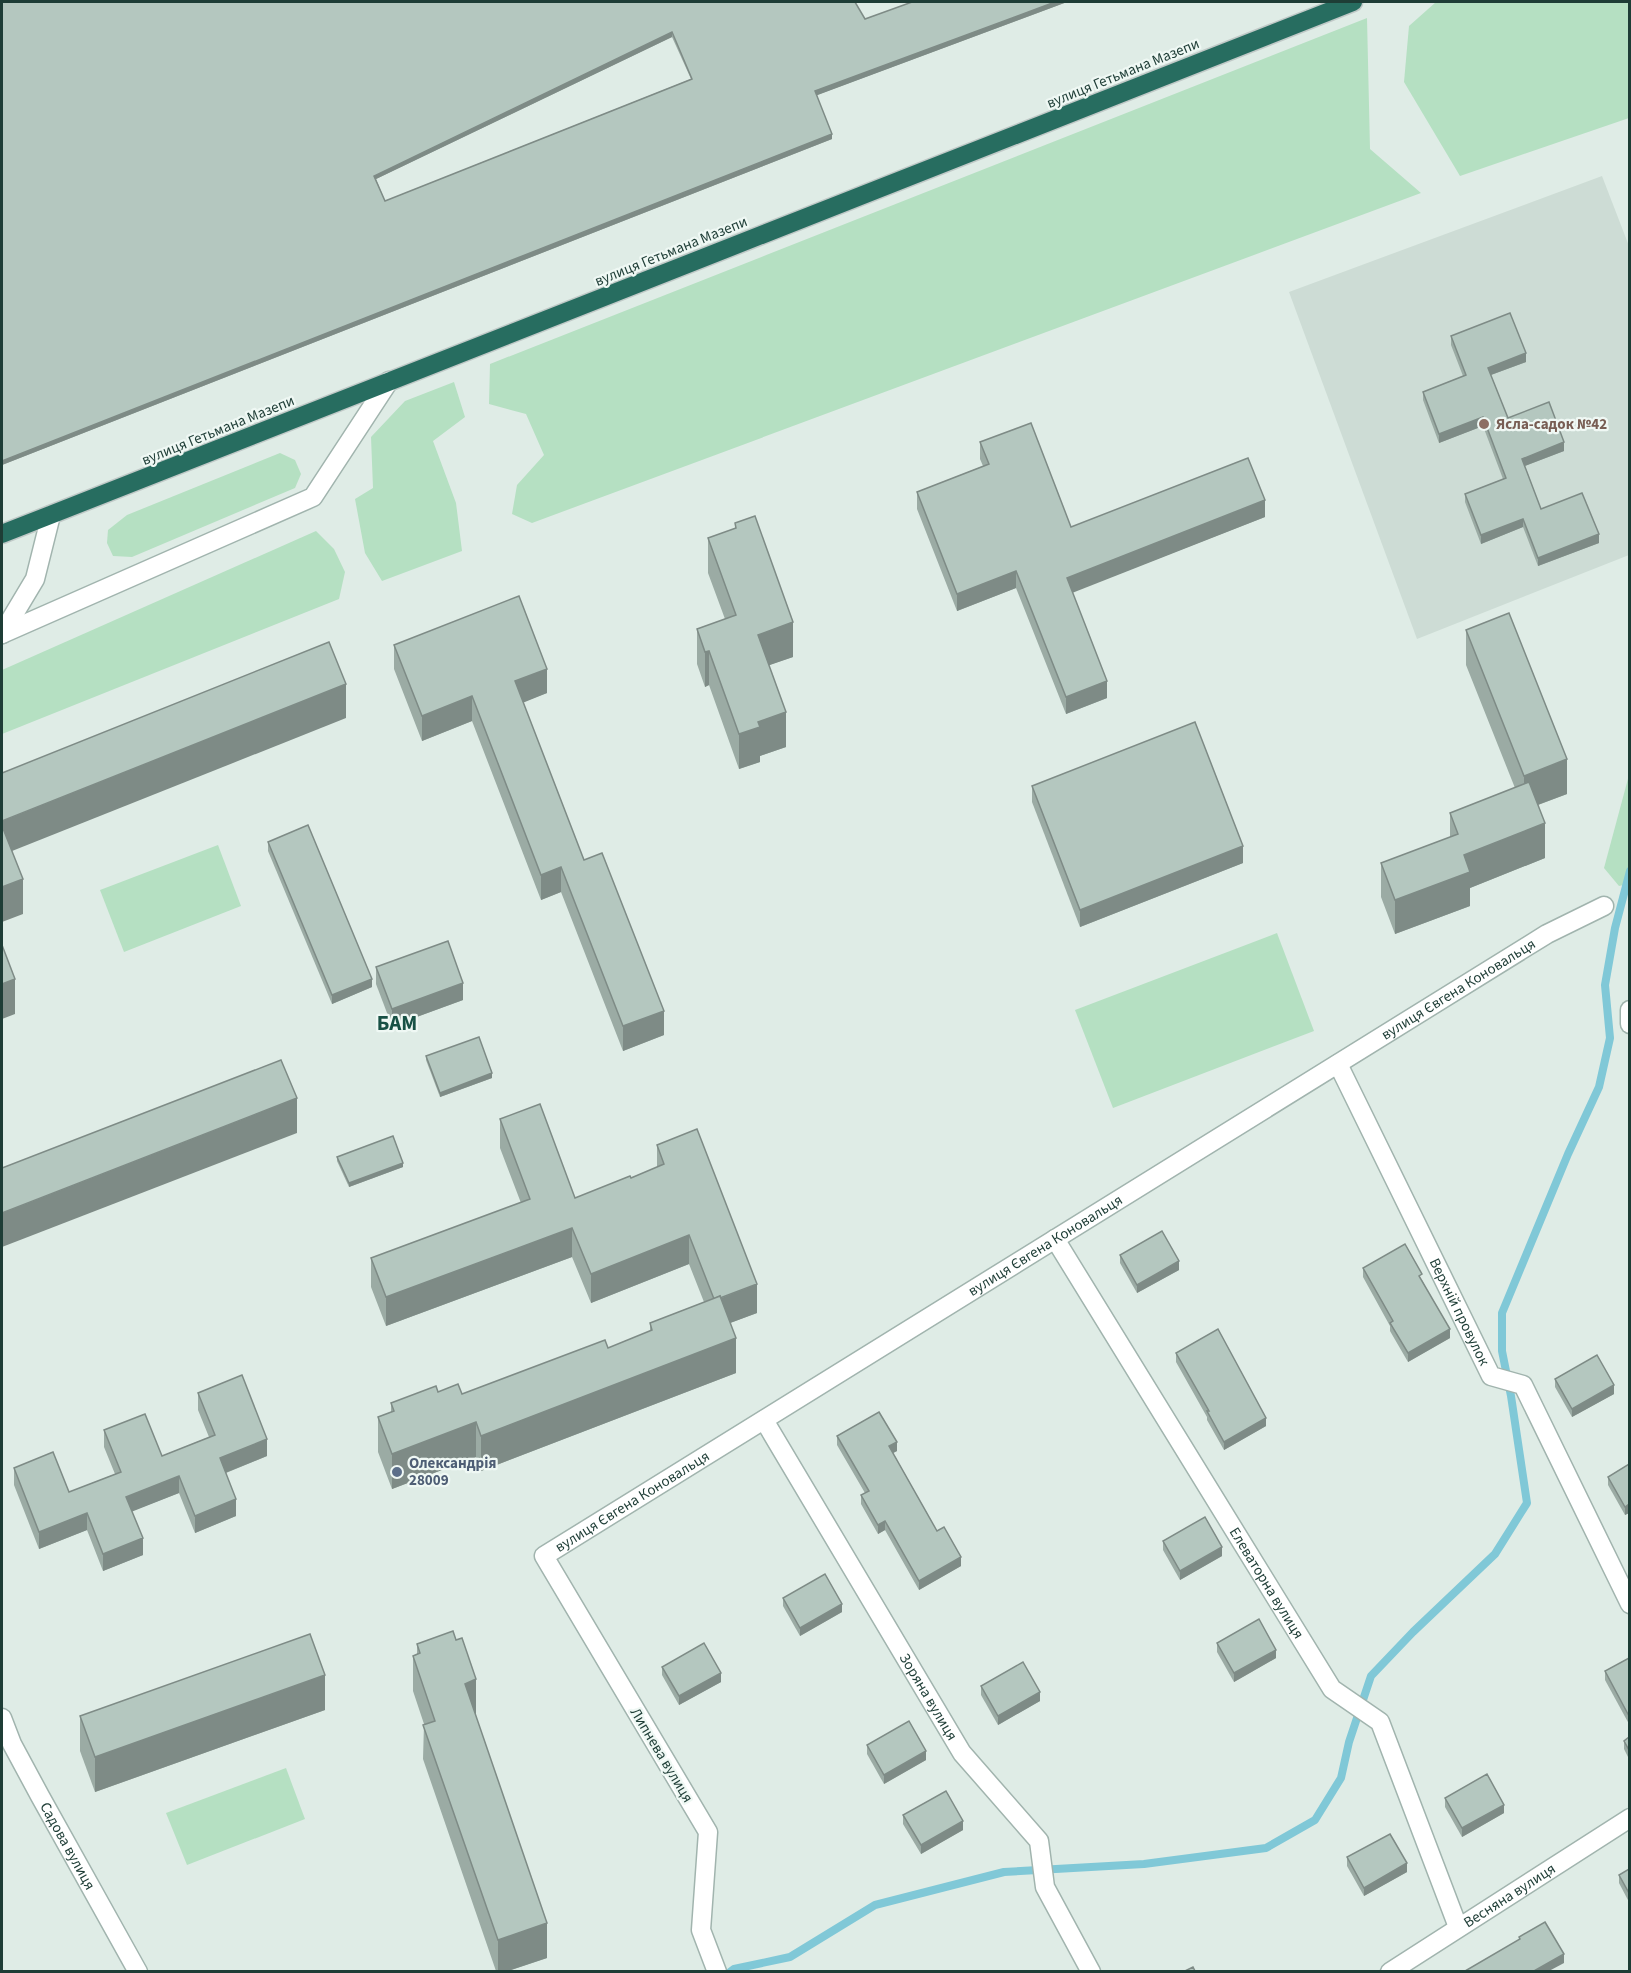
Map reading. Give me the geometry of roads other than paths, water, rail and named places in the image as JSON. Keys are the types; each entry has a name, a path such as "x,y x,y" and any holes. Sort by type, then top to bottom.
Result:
{"highway":[{"name":"вулиця Гетьмана Мазепи","path":"2,534 1353,2"}],"street":[{"path":"2,634 314,497 389,381"},
{"path":"2,634 35,579 51,515"},
{"name":"вулиця Євгена Коновальця","path":"544,1556 1547,934 1604,906"},
{"path":"1629,1010 1629,1024"},
{"name":"Верхній провулок","path":"1338,1064 1491,1376 1523,1385 1629,1604"},
{"name":"Елеваторна вулиця","path":"1055,1239 1332,1689 1380,1722 1458,1927"},
{"name":"Зоряна вулиця","path":"764,1420 962,1753 1039,1841 1045,1887 1091,1971"},
{"name":"Липнева вулиця","path":"544,1556 708,1832 700,1930 717,1971"},
{"name":"Садова вулиця","path":"2,1718 12,1744 34,1786 138,1971"},
{"name":"Весняна вулиця","path":"1390,1971 1629,1818"}],"waterway":[{"path":"730,1972 734,1969 790,1957 875,1905 1004,1872 1144,1864 1266,1848 1315,1820 1341,1778 1349,1742 1371,1676 1413,1632 1495,1554 1527,1503 1502,1351 1502,1313 1568,1154 1599,1087 1610,1038 1605,985 1615,928 1630,871"}],"place":[{"name":"Ясла-садок №42","path":"1484,424"},
{"name":"Олександрія 28009","path":"397,1472"}],"district":[{"name":"БАМ","path":"397,1023"}]}
